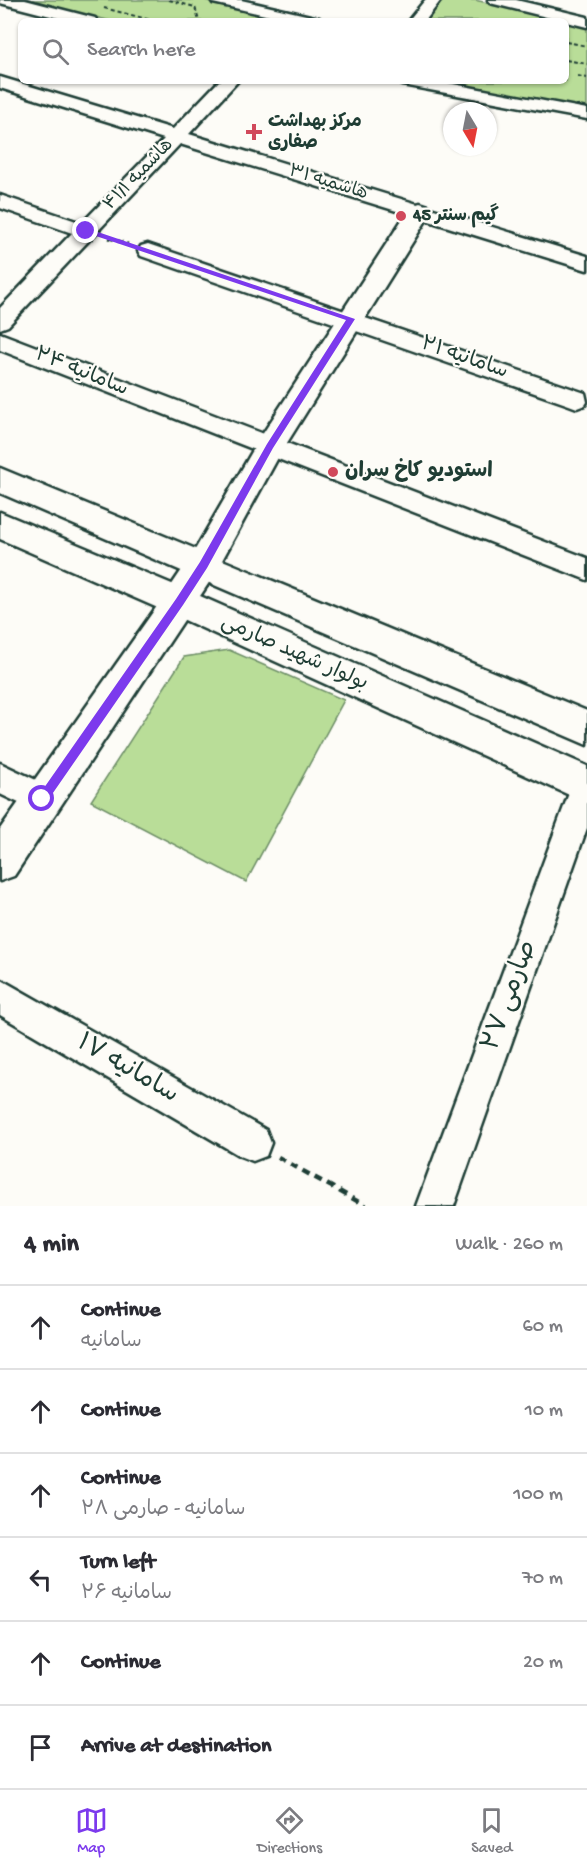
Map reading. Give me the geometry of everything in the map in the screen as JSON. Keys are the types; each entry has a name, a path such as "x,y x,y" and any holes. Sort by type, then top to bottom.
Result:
{"main road":[{"path":"0,862 203,565 270,446 420,211"},
{"path":"0,480 587,728"},
{"name":"بولوار شهید صارمی","path":"0,525 179,602 587,785"}],"street":[{"path":"6,0 77,18"},
{"path":"219,0 285,18"},
{"path":"290,18 307,0"},
{"path":"418,18 433,0"},
{"path":"495,0 587,22"},
{"name":"هاشمیه ۳۱","path":"0,82 587,263"},
{"name":"هاشمیه ۴۱/۱","path":"0,321 226,84"},
{"path":"424,84 587,114"},
{"path":"0,201 86,231"},
{"name":"سامانیه ۲۱","path":"148,251 351,319 577,399"},
{"name":"سامانیه ۲۴","path":"0,340 161,405 587,569"},
{"path":"0,778 42,799"},
{"name":"صارمی ۲۷","path":"435,1206 587,785"},
{"name":"سامانیه ۱۷","path":"0,996 253,1143"}],"path":[{"path":"169,0 195,6 198,18"},
{"path":"97,6 143,18"},
{"path":"569,43 587,46"},
{"path":"569,61 587,64"},
{"path":"578,76 587,78"},
{"path":"86,231 148,251"},
{"path":"253,1143 366,1206"}],"green space":[{"path":"27,0 204,0 260,13 256,18 99,18"},
{"path":"440,0 475,0 550,18 429,18"},
{"path":"569,23 587,27 587,108 456,84 569,84"},
{"path":"229,650 344,700 246,882 91,801 184,657"}],"place":[{"name":"مرکز بهداشت صفاری","path":"254,132"},
{"name":"گیم سنتر 45","path":"401,216"},
{"name":"استودیو کاخ سران","path":"333,472"}],"route":[{"path":"42,799 203,565 270,446 351,319 86,231"}]}
